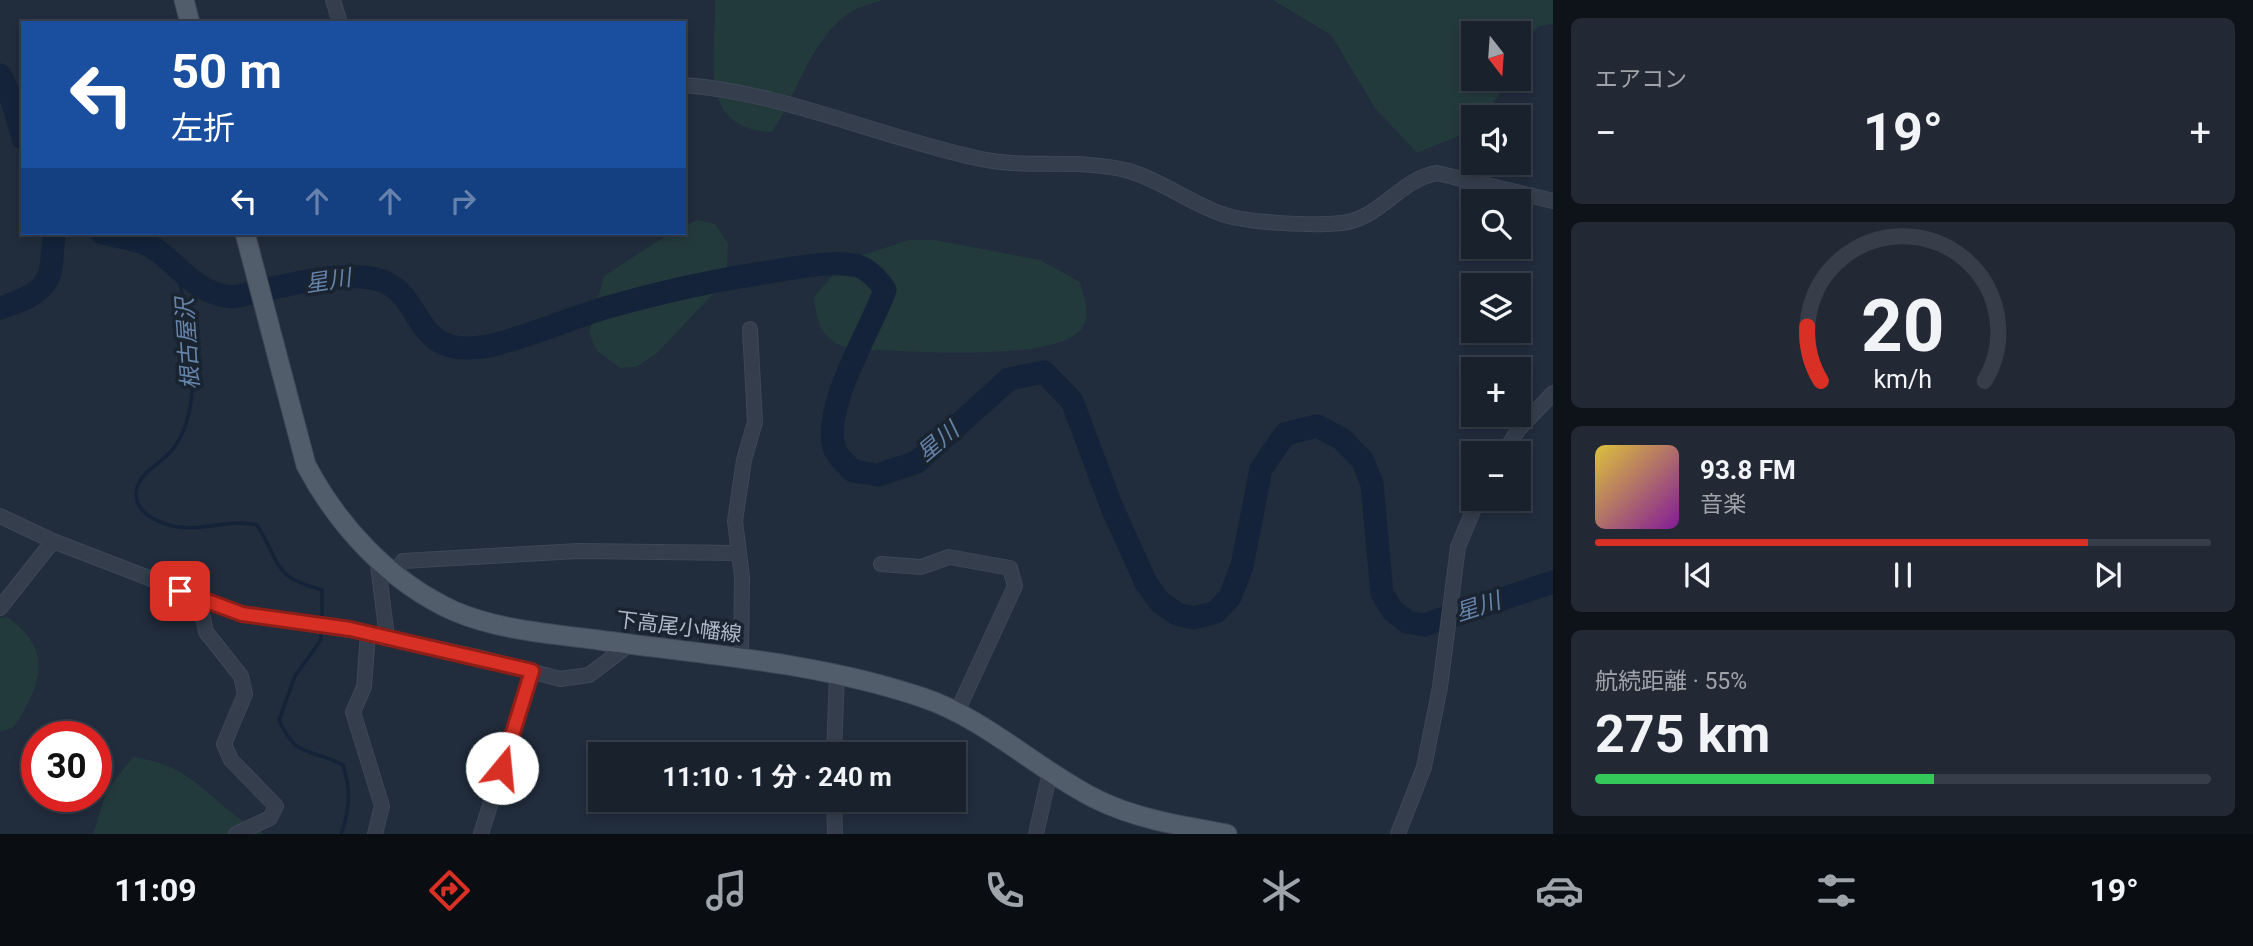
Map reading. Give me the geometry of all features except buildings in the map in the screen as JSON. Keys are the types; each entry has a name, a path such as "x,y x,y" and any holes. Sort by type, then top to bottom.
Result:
{"main road":[{"path":"184,0 189,21"},
{"name":"下高尾小幡線","path":"245,235 306,465 324,500 377,558 432,599 477,618 630,644 837,673 925,698 996,734 1050,772 1096,799 1162,822 1227,834"}],"street":[{"path":"333,0 339,21"},
{"path":"686,85 729,89 902,139 993,161 1128,171 1224,215 1250,219 1340,223 1361,220 1419,176 1437,173 1553,201"},
{"path":"741,658 742,577 735,521 744,460 755,422 750,329"},
{"path":"1511,441 1518,430 1553,393"},
{"path":"1398,834 1424,767 1440,687 1458,547 1473,511"},
{"path":"0,516 53,541 242,614 368,633 560,679 589,675 630,644"},
{"path":"0,608 53,541"},
{"path":"395,573 403,561 578,551 739,553"},
{"path":"881,564 921,567 949,557 1010,568 1015,586 957,714"},
{"path":"377,558 387,637"},
{"path":"199,598 206,632 241,676 245,694 224,744 231,760 276,806 270,818 236,834"},
{"path":"368,633 365,687 353,712 382,806 375,834"},
{"path":"481,834 532,671"},
{"path":"834,742 837,673"},
{"path":"1036,834 1050,772"},
{"path":"834,812 835,834"}],"green space":[{"path":"715,0 883,0 852,12 823,39 772,132 747,128 730,118 720,103 713,65"},
{"path":"1273,0 1553,0 1553,24 1539,26 1531,35 1531,21 1461,21 1461,91 1501,91 1492,105 1461,105 1461,135 1417,153 1375,108 1331,35"},
{"path":"697,220 715,224 728,243 727,266 715,292 656,354 636,367 620,368 597,351 589,333 604,276 667,235 686,235 686,225"},
{"path":"909,240 935,240 1040,260 1080,282 1086,305 1085,323 1066,340 1042,347 1010,351 855,350 829,338 820,326 814,297 834,274 854,258"},
{"path":"7,617 32,642 39,669 31,696 14,727 0,732 0,618"},
{"path":"133,757 166,765 190,778 236,816 264,834 93,834 100,812 112,812 112,784"}],"waterway":[{"name":"星川","path":"0,75 12,100 21,131"},
{"path":"0,308 32,295 45,283 51,267 54,235"},
{"name":"星川","path":"111,235 150,246 190,279 208,291 220,295 233,297 345,276 379,280 406,299 433,337 448,345 468,348 497,344 608,307 688,287 811,265 858,266 872,274 885,290 849,370 835,413 832,433 835,450 853,471 878,475 917,462 1009,379 1044,372 1072,401 1111,505 1146,583 1160,602 1177,614 1194,618 1216,612 1230,597 1242,566 1261,469 1285,434 1317,426 1342,439 1363,461 1372,484 1382,593 1392,610 1407,622 1424,625 1553,582"},
{"name":"根古屋沢","path":"183,273 180,283 192,366 190,407 185,427 172,451 140,481 136,494 138,504 148,516 171,526 196,528 232,523 257,525 285,574 305,585 322,590 322,622"},
{"name":"根古屋沢","path":"321,630 321,640 295,676 279,720 298,747 343,765 348,800 341,834"}],"route":[{"path":"180,591 242,614 350,629 532,671 502,768"}]}
